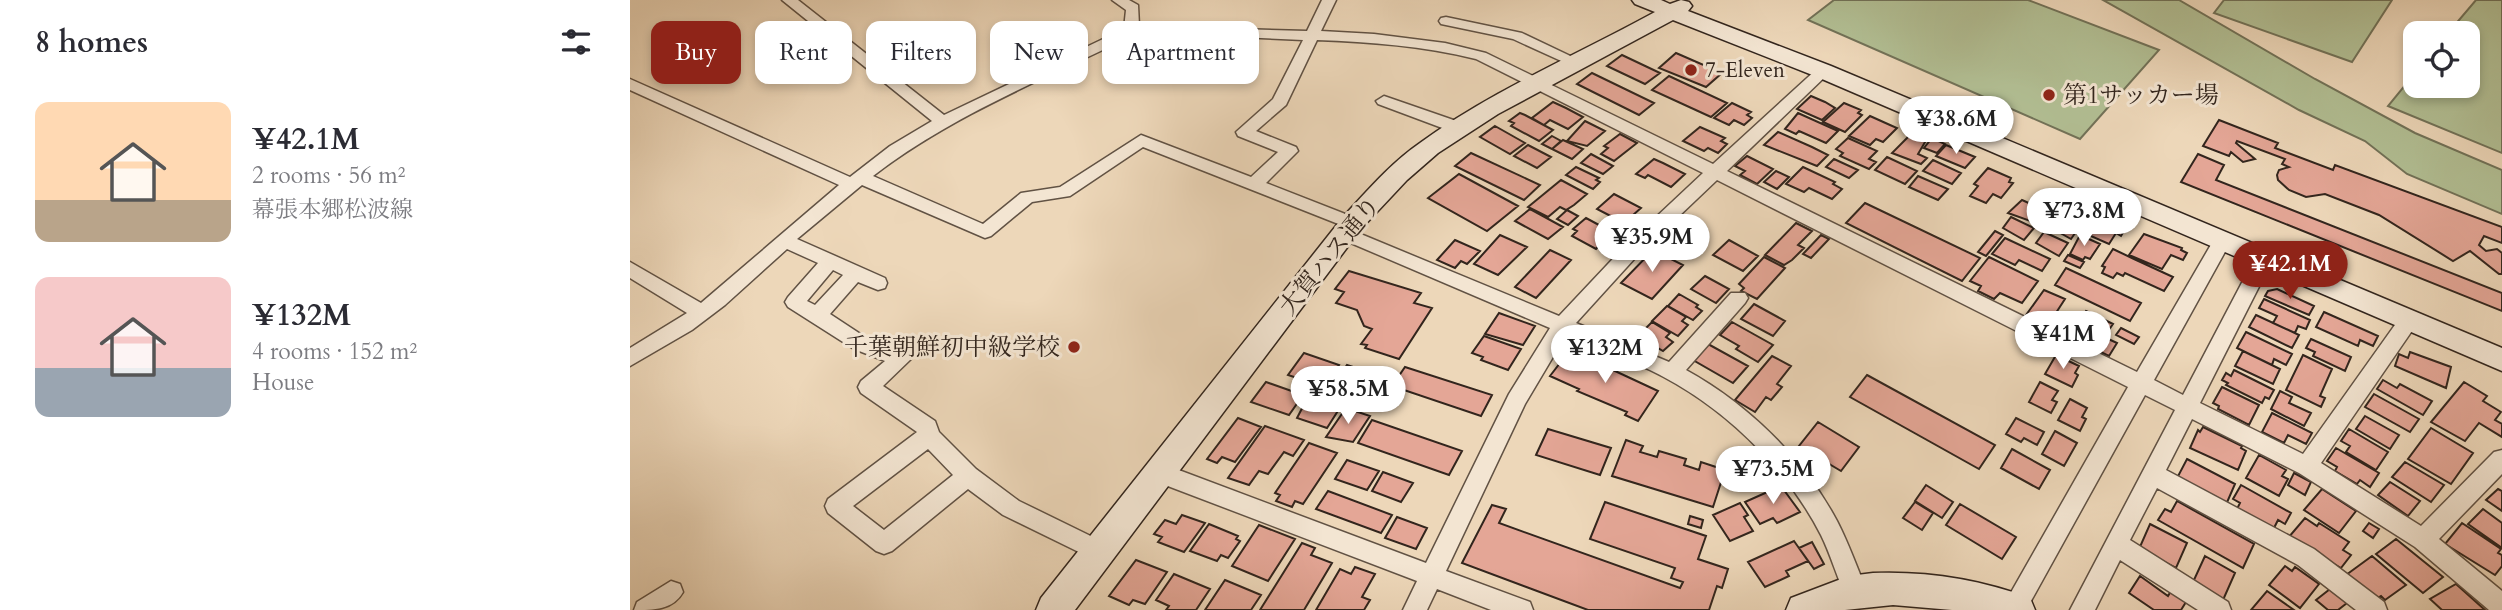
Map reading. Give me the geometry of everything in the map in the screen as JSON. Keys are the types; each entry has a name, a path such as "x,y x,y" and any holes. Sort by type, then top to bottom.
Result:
{"street":[{"path":"789,0 862,55 943,122"},
{"path":"1119,0 1133,8 1132,21"},
{"path":"1253,186 1290,151 1244,132 1280,102 1329,0"},
{"path":"1642,0 1683,5 1823,71 2502,360"},
{"name":"大賀ハス通り","path":"1054,610 1348,228 1427,150 1489,108 1683,5"},
{"path":"1446,21 1517,36 1574,62"},
{"path":"1259,34 1374,38 1445,47 1481,57 2307,466 2423,540 2502,606"},
{"path":"630,358 701,312 895,150 943,122 1102,45"},
{"path":"1415,610 1516,400 1563,324 1630,252 1823,71"},
{"path":"630,84 855,181 985,232 1027,197 1064,192 1140,140 1253,186 1672,372 1707,393 1763,438 1800,482 1829,528 1855,591"},
{"path":"1384,100 1459,128"},
{"path":"784,240 877,283"},
{"path":"1804,610 1855,591 1902,590 1983,599 2015,609 2222,240"},
{"path":"2082,610 2264,259"},
{"path":"831,261 795,302 861,344 901,359 868,387 927,427 929,436 968,476 1011,508 1099,551"},
{"path":"630,269 701,312"},
{"path":"817,316 855,272"},
{"path":"1672,372 1738,298"},
{"path":"2307,466 2409,320"},
{"path":"929,436 836,506 884,544 968,476"},
{"path":"2423,540 2502,460"},
{"path":"1160,473 1521,610"},
{"path":"2152,474 2306,557 2375,610"},
{"path":"2116,544 2219,610"},
{"path":"646,610 671,592"}],"green space":[{"name":"第1サッカー場","path":"1834,0 2028,0 2159,50 2080,139 1808,20"},
{"path":"2103,0 2179,0 2415,133 2502,170 2502,214 2407,174 2365,141 2299,110"},
{"path":"2224,0 2392,0 2352,62 2214,13"},
{"path":"2476,0 2502,0 2502,153 2388,106 2403,88 2403,98 2480,98 2480,21 2458,21"}],"building":[{"name":"7-Eleven","path":"1676,53 1722,73 1706,87 1659,68"},
{"path":"1622,55 1660,73 1645,84 1607,66"},
{"path":"1592,73 1654,103 1639,115 1577,84"},
{"path":"1669,76 1727,103 1711,117 1652,90"},
{"path":"1811,96 1835,108 1822,120 1797,109"},
{"path":"1553,102 1583,117 1568,129 1550,120 1544,125 1532,118"},
{"path":"1732,103 1751,112 1747,115 1752,118 1744,125 1734,120 1729,125 1714,118"},
{"path":"1844,103 1861,110 1858,113 1862,115 1845,132 1823,122"},
{"path":"1520,113 1553,130 1539,141 1511,126 1514,123 1509,121"},
{"path":"1798,113 1838,131 1826,143 1799,131 1796,134 1785,129"},
{"path":"1870,116 1897,128 1883,142 1876,139 1870,145 1849,136"},
{"path":"2219,120 2278,143 2275,148 2333,170 2335,165 2502,227 2502,243 2484,236 2479,245 2486,251 2497,249 2502,253 2502,274 2470,251 2453,261 2379,215 2325,194 2306,197 2289,190 2278,180 2277,175 2279,170 2289,167 2282,164 2285,159 2237,141 2236,143 2255,159 2243,162 2231,152 2229,156 2203,146"},
{"path":"1585,121 1605,131 1587,146 1567,141"},
{"path":"1495,126 1525,143 1510,154 1480,137"},
{"path":"1700,127 1725,138 1721,141 1727,144 1718,153 1708,148 1704,151 1683,141"},
{"path":"1914,131 1928,137 1918,154 1927,158 1921,164 1892,153"},
{"path":"1778,132 1828,155 1817,166 1764,145"},
{"path":"1620,134 1637,143 1614,161 1601,154 1608,148 1604,146"},
{"path":"1552,136 1561,141 1552,149 1542,144"},
{"path":"1848,138 1877,151 1869,159 1876,162 1869,169 1840,156 1843,153 1836,149"},
{"path":"1932,138 1945,144 1937,153 1924,148"},
{"path":"1563,140 1583,149 1572,159 1552,149"},
{"path":"1528,145 1551,157 1537,168 1514,156"},
{"path":"1946,145 1975,157 1965,168 1936,156"},
{"path":"1471,153 1540,185 1524,200 1455,166"},
{"path":"1591,154 1613,166 1603,174 1581,163"},
{"path":"2198,154 2224,165 2216,180 2502,293 2502,311 2181,182"},
{"path":"1747,156 1773,169 1757,184 1740,175 1745,171 1735,166"},
{"path":"1887,157 1917,171 1905,184 1875,170"},
{"path":"1654,159 1685,174 1671,187 1648,175 1645,178 1636,174"},
{"path":"1834,159 1858,170 1849,178 1826,167"},
{"path":"1933,160 1961,173 1952,184 1923,171"},
{"path":"1576,167 1599,178 1596,180 1600,182 1593,189 1566,175"},
{"path":"1803,167 1835,182 1833,184 1842,189 1832,199 1809,188 1804,192 1786,184"},
{"path":"1988,168 2011,178 2009,182 2013,183 2001,198 1993,194 1986,203 1970,196 1978,186 1974,184"},
{"path":"1776,171 1789,177 1777,189 1764,182"},
{"path":"1459,174 1518,206 1487,231 1428,198"},
{"path":"1918,176 1948,189 1938,200 1909,187"},
{"path":"1561,180 1587,194 1566,210 1560,207 1548,217 1528,207"},
{"path":"1614,194 1641,208 1624,223 1597,209"},
{"path":"2065,197 2091,209 2079,220 2056,208"},
{"path":"2022,200 2049,212 2039,224 2008,213"},
{"path":"1865,203 1980,258 1962,281 1846,223"},
{"path":"1530,209 1563,227 1548,239 1515,221"},
{"path":"1567,210 1578,216 1568,225 1557,219"},
{"path":"2099,214 2127,226 2121,236 2116,233 2109,244 2084,233 2092,218 2095,219"},
{"path":"2056,215 2080,226 2071,239 2048,226"},
{"path":"2011,217 2034,228 2024,240 2003,228"},
{"path":"1586,218 1625,239 1613,251 1601,244 1596,249 1572,236 1577,231 1573,229"},
{"path":"1682,221 1706,233 1686,253 1662,240"},
{"path":"1796,223 1812,231 1798,245 1804,248 1784,265 1765,255"},
{"path":"1995,231 2003,235 1986,256 1978,252"},
{"path":"2044,232 2068,243 2059,256 2036,243"},
{"path":"2144,234 2182,248 2181,250 2187,253 2183,260 2171,255 2162,269 2129,255"},
{"path":"1500,235 1527,247 1498,275 1474,264"},
{"path":"1821,235 1829,239 1811,258 1803,254"},
{"path":"2080,235 2100,244 2090,259 2085,257 2083,260 2070,254"},
{"path":"2005,238 2050,259 2042,271 2019,260 2015,265 1992,254"},
{"path":"1455,240 1480,251 1467,264 1461,261 1455,268 1437,260"},
{"path":"1729,240 1758,256 1743,271 1713,255"},
{"path":"2113,249 2173,277 2164,291 2125,273 2123,276 2117,273 2113,278 2102,273 2105,267 2102,266"},
{"path":"1550,250 1571,260 1536,298 1515,287"},
{"path":"1653,250 1683,265 1652,299 1621,283"},
{"path":"2068,255 2084,262 2080,268 2064,261"},
{"path":"1764,257 1785,268 1757,299 1741,291 1744,288 1739,284"},
{"path":"1989,257 2038,281 2022,303 2000,293 1994,299 1978,291 1981,286 1970,281"},
{"path":"2066,268 2141,303 2130,321 2055,285"},
{"path":"1349,271 1421,293 1414,303 1432,308 1399,359 1365,348 1367,345 1361,344 1372,329 1364,326 1357,310 1336,303 1344,292 1335,289"},
{"path":"1705,276 1729,289 1716,303 1691,289"},
{"path":"2277,289 2314,306 2309,315 2265,296 2268,291"},
{"path":"2044,290 2065,299 2054,316 2061,320 2055,329 2026,315"},
{"path":"1679,294 1698,305 1696,307 1702,311 1693,320 1668,306"},
{"path":"2264,299 2310,320 2306,329 2298,326 2295,333 2273,323 2277,316 2259,308"},
{"path":"1754,304 1785,321 1773,336 1741,319"},
{"path":"1667,306 1686,317 1682,321 1688,325 1678,336 1652,321"},
{"path":"2086,311 2113,324 2104,337 2117,343 2109,356 2069,337"},
{"path":"2324,312 2378,336 2373,346 2360,340 2358,346 2316,327"},
{"path":"1499,313 1535,326 1523,345 1485,334"},
{"path":"2256,315 2299,335 2292,348 2249,327"},
{"path":"1652,322 1670,333 1666,337 1673,342 1663,351 1638,336"},
{"path":"1732,322 1773,345 1758,362 1736,349 1739,346 1720,335"},
{"path":"2121,328 2139,337 2134,344 2116,335"},
{"path":"2246,332 2292,354 2286,365 2274,359 2272,365 2237,348"},
{"path":"1484,336 1521,349 1508,370 1481,360 1483,357 1472,353"},
{"path":"2311,339 2351,357 2345,371 2313,356 2315,352 2306,348"},
{"path":"1708,344 1748,366 1733,383 1693,360"},
{"path":"1570,350 1658,391 1638,421 1625,415 1627,412 1577,391 1579,389 1550,376"},
{"path":"2243,351 2280,369 2273,384 2235,366"},
{"path":"2410,352 2451,367 2446,388 2395,366 2399,354 2408,358"},
{"path":"1304,353 1339,365 1324,387 1288,375"},
{"path":"2056,355 2079,366 2072,387 2045,374"},
{"path":"2303,355 2332,369 2320,396 2325,398 2321,407 2286,390"},
{"path":"1772,356 1791,366 1777,384 1782,387 1771,400 1766,397 1755,412 1735,400"},
{"path":"1609,357 1628,365 1624,370 1606,362"},
{"path":"1347,365 1387,378 1370,404 1329,391"},
{"path":"1405,367 1492,395 1481,416 1392,386"},
{"path":"2234,370 2274,390 2269,399 2265,397 2262,403 2226,385 2228,383 2222,380 2226,373 2231,376"},
{"path":"1867,375 1995,445 1979,469 1850,397"},
{"path":"2383,380 2397,388 2400,384 2432,401 2423,415 2377,389"},
{"path":"1266,382 1303,395 1289,415 1251,402"},
{"path":"2040,382 2058,391 2052,400 2057,402 2051,413 2029,402"},
{"path":"2464,382 2487,396 2483,401 2501,412 2495,420 2502,424 2502,437 2479,423 2465,441 2431,422"},
{"path":"2222,387 2259,405 2249,425 2218,409 2219,406 2213,403"},
{"path":"2280,391 2292,397 2289,403 2311,413 2304,426 2271,409"},
{"path":"2374,394 2419,419 2410,432 2365,407"},
{"path":"1309,395 1341,406 1327,428 1297,418"},
{"path":"2070,399 2087,408 2082,417 2086,419 2080,431 2058,420"},
{"path":"1346,408 1370,416 1353,442 1326,437"},
{"path":"2272,413 2312,433 2306,444 2288,435 2284,443 2262,432"},
{"path":"2365,416 2399,435 2390,449 2356,429"},
{"path":"1238,418 1261,427 1235,462 1222,457 1217,463 1207,459"},
{"path":"2016,418 2044,432 2037,445 2024,438 2021,442 2006,434"},
{"path":"1372,420 1462,451 1449,475 1358,443"},
{"path":"1818,422 1859,447 1841,471 1799,446"},
{"path":"1265,426 1304,440 1293,456 1284,452 1268,474 1259,471 1249,485 1228,478"},
{"path":"2203,427 2242,446 2246,451 2238,470 2190,448 2198,430 2200,432"},
{"path":"2431,428 2473,453 2451,484 2408,459"},
{"path":"1548,429 1611,448 1600,475 1536,455"},
{"path":"2349,429 2388,452 2376,470 2346,452 2350,446 2341,441"},
{"path":"2055,431 2077,443 2064,466 2042,454"},
{"path":"1626,440 1643,446 1640,452 1657,457 1659,451 1686,459 1684,465 1699,470 1701,462 1725,470 1713,507 1612,476"},
{"path":"1309,443 1337,453 1303,504 1295,501 1292,507 1276,501 1280,495 1275,493"},
{"path":"2336,448 2379,473 2370,487 2360,480 2357,484 2335,471 2337,467 2327,461"},
{"path":"2012,449 2050,470 2039,489 2001,468"},
{"path":"2259,455 2286,470 2282,476 2288,479 2279,496 2246,478"},
{"path":"2187,459 2235,484 2225,507 2176,480"},
{"path":"1347,460 1379,471 1367,490 1335,479"},
{"path":"2405,462 2444,485 2431,502 2392,477"},
{"path":"1383,472 1413,483 1401,502 1372,491"},
{"path":"2294,473 2311,482 2305,495 2288,485"},
{"path":"2390,482 2420,501 2408,516 2378,495"},
{"path":"1926,485 1953,502 1942,518 1915,501"},
{"path":"2241,485 2291,513 2285,524 2278,520 2272,532 2236,511 2240,503 2233,499"},
{"path":"1781,486 1800,512 1777,523 1773,518 1760,524 1745,502"},
{"path":"2322,489 2356,511 2339,533 2304,510"},
{"path":"2498,489 2502,491 2502,511 2486,500"},
{"path":"1328,491 1392,515 1381,533 1316,509"},
{"path":"2177,501 2254,544 2243,568 2158,520 2165,509 2171,512"},
{"path":"1605,502 1706,536 1698,559 1728,569 1722,588 1717,586 1709,610 1588,610 1462,563 1492,505 1506,509 1499,523 1680,588 1683,582 1671,578 1675,568 1590,539"},
{"path":"1915,502 1933,513 1922,530 1903,518"},
{"path":"1740,503 1748,515 1744,517 1753,531 1730,541 1713,515"},
{"path":"1960,504 2016,537 2002,559 1946,525"},
{"path":"2483,509 2502,523 2502,548 2468,524"},
{"path":"1182,515 1205,523 1184,552 1158,542 1162,537 1154,534 1165,520 1176,524"},
{"path":"1690,516 1703,520 1701,528 1688,524"},
{"path":"1397,517 1427,528 1416,549 1385,538"},
{"path":"2305,518 2317,526 2319,523 2349,542 2343,550 2351,555 2341,568 2288,538"},
{"path":"2369,523 2379,529 2373,538 2363,531"},
{"path":"2462,523 2501,549 2498,553 2502,555 2502,566 2495,575 2445,544"},
{"path":"1209,524 1238,536 1236,539 1240,541 1228,558 1221,555 1217,561 1190,551"},
{"path":"2150,524 2187,543 2176,568 2139,549"},
{"path":"1259,525 1295,539 1268,581 1232,566"},
{"path":"2396,539 2443,577 2423,593 2376,554"},
{"path":"1794,541 1808,561 1786,571 1789,576 1765,587 1748,562"},
{"path":"1812,542 1824,564 1814,569 1799,548"},
{"path":"1302,543 1315,548 1311,555 1332,563 1304,610 1260,610"},
{"path":"2205,556 2235,573 2223,600 2193,582"},
{"path":"2372,556 2406,585 2385,600 2381,596 2374,600 2346,575"},
{"path":"1136,560 1167,572 1145,604 1133,600 1129,605 1109,596"},
{"path":"2285,566 2292,571 2295,567 2319,584 2300,608 2269,585"},
{"path":"1355,567 1375,574 1362,597 1370,600 1364,610 1316,610 1340,569 1351,574"},
{"path":"1174,574 1210,589 1196,610 1166,610 1169,606 1156,600"},
{"path":"2140,576 2168,596 2171,591 2186,602 2181,610 2154,610 2129,593"},
{"path":"1225,580 1261,595 1251,610 1205,610"},
{"path":"2456,584 2485,610 2442,610 2430,599"},
{"path":"2330,589 2347,603 2338,610 2328,610 2316,600"},
{"path":"2267,591 2294,610 2251,610"}],"place":[{"name":"7-Eleven","path":"1691,70"},
{"name":"第1サッカー場","path":"2049,95"},
{"name":"千葉朝鮮初中級学校","path":"1074,347"}]}
